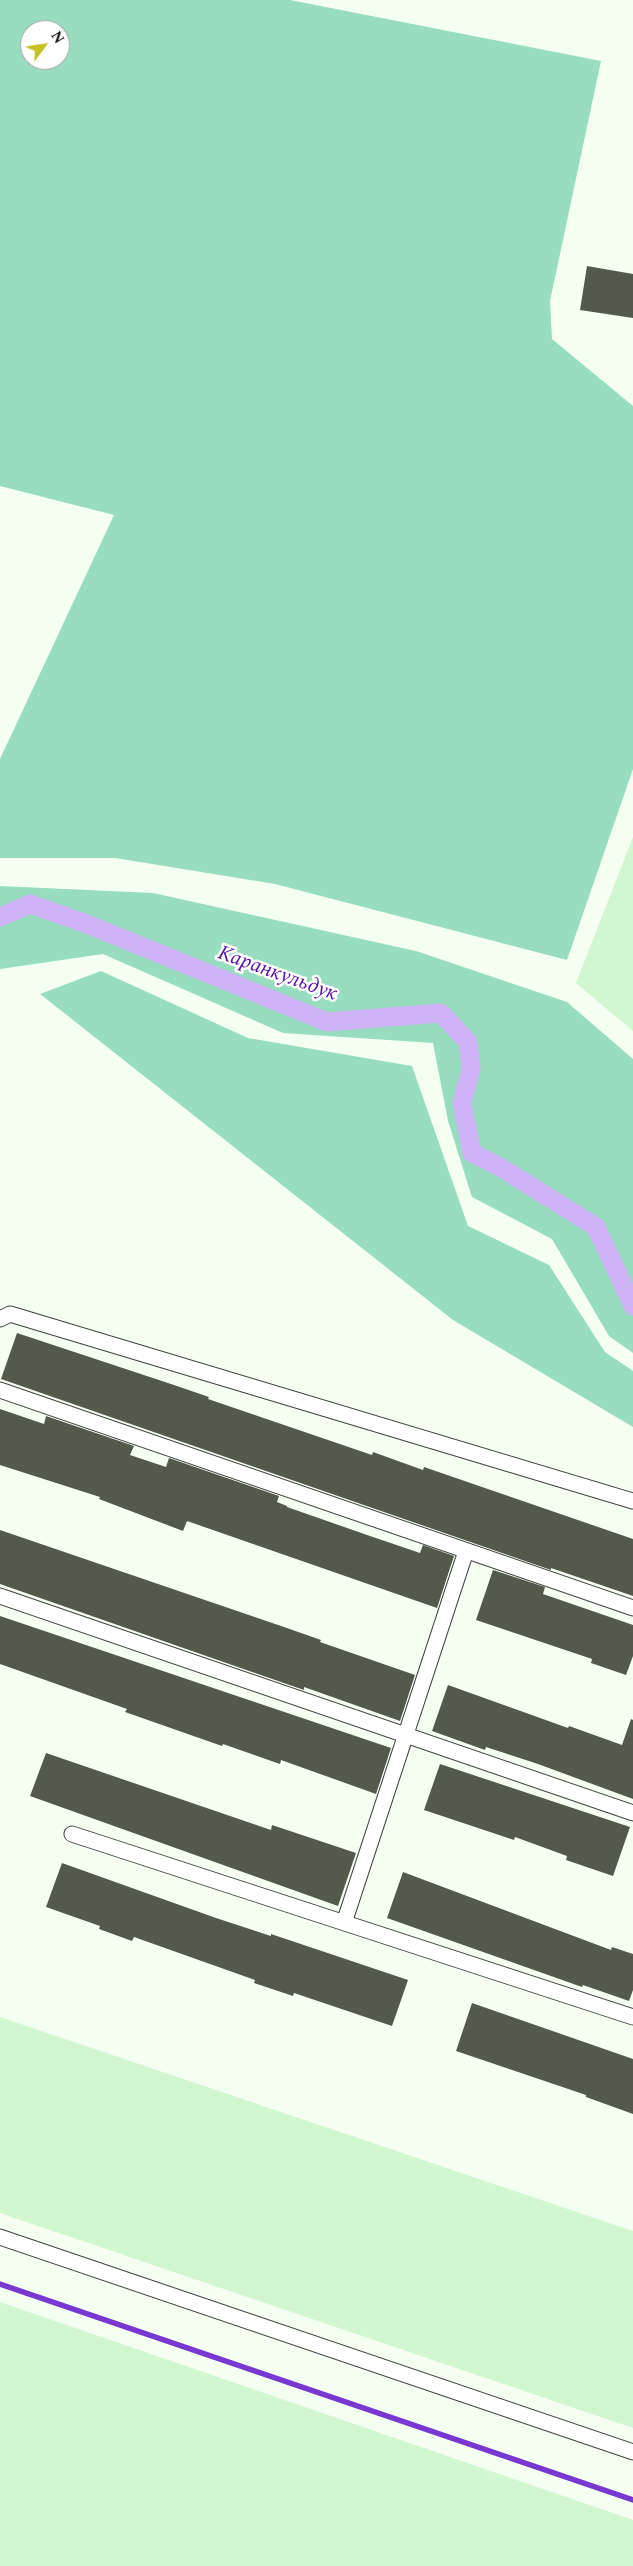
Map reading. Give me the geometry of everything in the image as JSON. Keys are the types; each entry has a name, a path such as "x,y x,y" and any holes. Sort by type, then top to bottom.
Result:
{"street":[{"path":"0,1318 10,1314 633,1502"},
{"path":"0,1390 633,1608"},
{"path":"344,1923 466,1551"},
{"path":"0,1596 633,1813"},
{"path":"72,1834 633,2016"},
{"path":"0,2237 633,2452"}],"green space":[{"path":"0,0 290,0 601,61 550,301 552,339 633,406 633,769 567,960 275,884 115,858 0,858 0,759 114,515 0,486"},
{"path":"633,837 633,1031 576,983"},
{"path":"0,886 153,893 416,951 567,1002 633,1059 633,1353 609,1336 552,1239 472,1197 448,1121 433,1043 283,1033 103,954 0,969"},
{"path":"101,971 248,1038 412,1066 468,1226 549,1265 605,1352 633,1371 633,1427 453,1320 40,994"},
{"path":"0,2017 633,2231 633,2428 0,2213"},
{"path":"0,2302 633,2520 633,2566 0,2566"}],"building":[{"path":"587,266 633,274 633,318 580,310"},
{"path":"17,1333 209,1397 208,1399 372,1455 373,1452 423,1470 424,1467 633,1539 633,1596 551,1568 551,1570 1,1379"},
{"path":"0,1409 44,1424 46,1416 134,1446 130,1455 166,1467 169,1458 279,1496 277,1502 287,1507 420,1553 423,1545 454,1556 437,1608 187,1521 183,1531 99,1499 100,1497 0,1465"},
{"path":"0,1530 284,1627 321,1640 320,1642 415,1675 400,1721 304,1687 304,1690 0,1584"},
{"path":"493,1570 545,1587 543,1594 633,1625 633,1656 626,1675 591,1663 592,1659 476,1620"},
{"path":"0,1616 391,1748 376,1794 281,1760 280,1764 223,1744 222,1746 125,1712 127,1709 0,1664"},
{"path":"448,1685 568,1728 569,1726 622,1745 631,1719 633,1720 633,1799 538,1764 486,1747 485,1750 432,1731"},
{"path":"46,1753 271,1830 272,1825 356,1853 338,1906 30,1796"},
{"path":"440,1764 630,1827 613,1876 566,1860 567,1856 515,1837 514,1840 424,1810"},
{"path":"62,1863 216,1918 271,1936 271,1934 408,1980 392,2026 294,1993 293,1996 254,1983 255,1980 134,1937 132,1941 99,1929 100,1926 46,1907"},
{"path":"403,1872 611,1950 612,1947 633,1954 633,1990 629,2001 583,1985 582,1987 387,1918"},
{"path":"472,2003 633,2059 633,2114 586,2097 586,2095 456,2051"}],"waterway":[{"name":"Каранкульдук","path":"0,917 30,904 87,924 327,1022 441,1013 468,1042 471,1069 462,1103 472,1153 500,1167 596,1227 633,1306"},
{"path":"0,2284 633,2500"}]}
